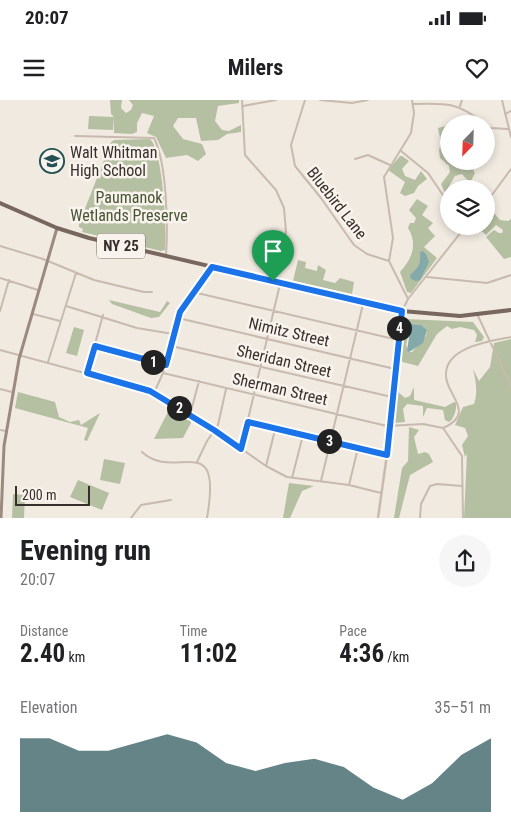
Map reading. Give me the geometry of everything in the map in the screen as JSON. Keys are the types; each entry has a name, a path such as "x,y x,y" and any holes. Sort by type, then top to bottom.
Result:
{"main road":[{"name":"NY 25","path":"0,203 57,228 166,256 402,311 441,316 478,316 511,310"},
{"path":"1,518 1,471 6,431 20,356 57,228"}],"street":[{"path":"242,100 245,156 273,185 284,208 286,232 273,281"},
{"path":"243,106 276,100"},
{"name":"Bluebird Lane","path":"305,100 290,145 295,166 322,198 353,244 367,254 389,261"},
{"path":"320,100 352,103 368,100"},
{"path":"408,299 389,261 393,244 393,231 384,182 390,165 401,151 413,127 412,100"},
{"path":"460,106 462,100"},
{"path":"502,100 511,137"},
{"path":"413,104 439,103 460,106 472,115"},
{"path":"505,114 511,111"},
{"path":"495,129 508,129"},
{"path":"75,136 154,138 160,156 169,222 166,256"},
{"path":"401,151 428,173 440,191"},
{"path":"355,159 368,155 390,165"},
{"path":"495,191 511,170"},
{"path":"378,518 387,455 394,369 402,311 408,299 459,235"},
{"path":"0,246 105,283 144,292 152,292"},
{"path":"154,393 166,365 178,318 193,292 212,267"},
{"path":"48,362 76,272"},
{"path":"426,277 487,283 511,275"},
{"path":"0,278 38,290"},
{"path":"0,310 9,280"},
{"path":"241,449 280,283"},
{"path":"193,292 398,340"},
{"path":"321,481 364,302"},
{"path":"66,306 138,328 173,334"},
{"path":"31,313 60,322"},
{"path":"87,373 103,316"},
{"path":"478,316 511,386"},
{"name":"Nimitz Street","path":"178,318 394,369"},
{"path":"463,518 462,456 444,428 452,422 459,409 456,398 446,381 447,366 459,353 489,341 511,338"},
{"path":"95,346 166,365"},
{"name":"Sheridan Street","path":"171,346 392,397"},
{"path":"0,350 142,388 154,393 214,430 266,466 292,478 350,485 381,493"},
{"name":"Sherman Street","path":"163,373 390,426 423,424 444,428"},
{"path":"190,415 199,381"},
{"path":"197,462 218,425 227,388"},
{"path":"0,389 14,392"},
{"path":"248,422 387,455"},
{"path":"266,466 275,429"},
{"path":"0,430 6,431"},
{"path":"292,478 303,435"},
{"path":"350,485 358,448"},
{"path":"142,452 156,462 197,462 206,471 212,482 207,518"},
{"path":"420,518 421,504 430,486 437,484 462,486"},
{"path":"132,518 137,508 146,503 171,500"}],"green space":[{"path":"110,100 122,100 121,108 126,113 131,110 133,105 129,100 239,100 239,103 218,106 215,121 222,130 229,131 241,125 241,132 227,134 218,140 201,141 196,118 178,118 173,126 183,139 202,144 206,154 198,161 187,155 166,158 156,137 147,133 154,116 142,113 137,123 137,132 132,134 114,133 114,117 111,114"},
{"path":"89,116 114,117 113,130 88,129"},
{"name":"Paumanok Wetlands Preserve","path":"150,139 158,158 161,174 165,209 165,250 161,251 82,232 83,229 79,227 79,224 111,142 114,140"},
{"path":"400,156 409,161 402,169 405,176 415,180 421,171 427,179 418,186 414,193 405,196 400,193 405,182 388,170"},
{"path":"450,170 473,170 475,173 472,180 467,180 462,174 455,176 453,180 444,180"},
{"path":"417,199 428,206 422,215 433,223 428,228 435,236 424,247 437,258 411,293 407,292 400,272 408,262 412,251 413,240 408,228 410,223 414,223 416,218 409,210"},
{"path":"495,214 500,220 508,221 511,219 511,257 504,259 486,237 495,235 495,231 502,233 503,230 496,225"},
{"path":"298,260 306,262 305,268 317,271 318,265 326,270 323,280 335,283 340,278 354,282 352,294 293,281"},
{"path":"109,300 160,312 167,301 170,303 159,317 151,318 112,304"},
{"path":"405,319 473,322 484,337 482,341 475,342 477,335 474,330 460,327 452,329 447,326 437,334 418,366 399,361","holes":["411,324 421,325 427,330 426,336 412,352 409,352 406,345"]},
{"path":"74,327 84,330 77,356 66,353"},
{"path":"511,339 511,518 464,518 467,454 465,457 462,445 468,436 465,428 455,425 463,407 474,404 476,387 473,369 479,381 490,367 494,343"},
{"path":"414,387 414,400 445,407 454,402 456,403 455,414 451,421 445,420 443,410 427,408 423,417 423,406 407,404 403,409 405,422 394,423 396,390 405,398 410,396"},
{"path":"18,392 55,402 59,417 70,422 79,420 81,425 100,413 87,441 84,440 88,428 15,408"},
{"path":"171,406 193,419 183,438 154,439"},
{"path":"409,427 419,430 414,437 418,454 425,452 429,454 433,462 410,475 399,518 394,518 402,468 408,461"},
{"path":"104,459 125,463 120,484 100,480"},
{"path":"78,480 109,493 102,510 70,497"},
{"path":"289,483 314,486 302,491 290,518 283,518"},
{"path":"13,494 25,495 24,518 12,518"}],"water":[{"path":"423,251 429,262 420,280 416,281 411,279 410,275 419,265 420,252"},
{"path":"411,324 421,325 427,330 423,343 409,352 407,351"}],"place":[{"name":"Walt Whitman High School","path":"52,161"}],"route":[{"path":"212,267 273,281 402,311 394,369 387,455 248,422 241,449 214,430 150,391 87,373 95,346 166,365 180,312 212,267"}]}
